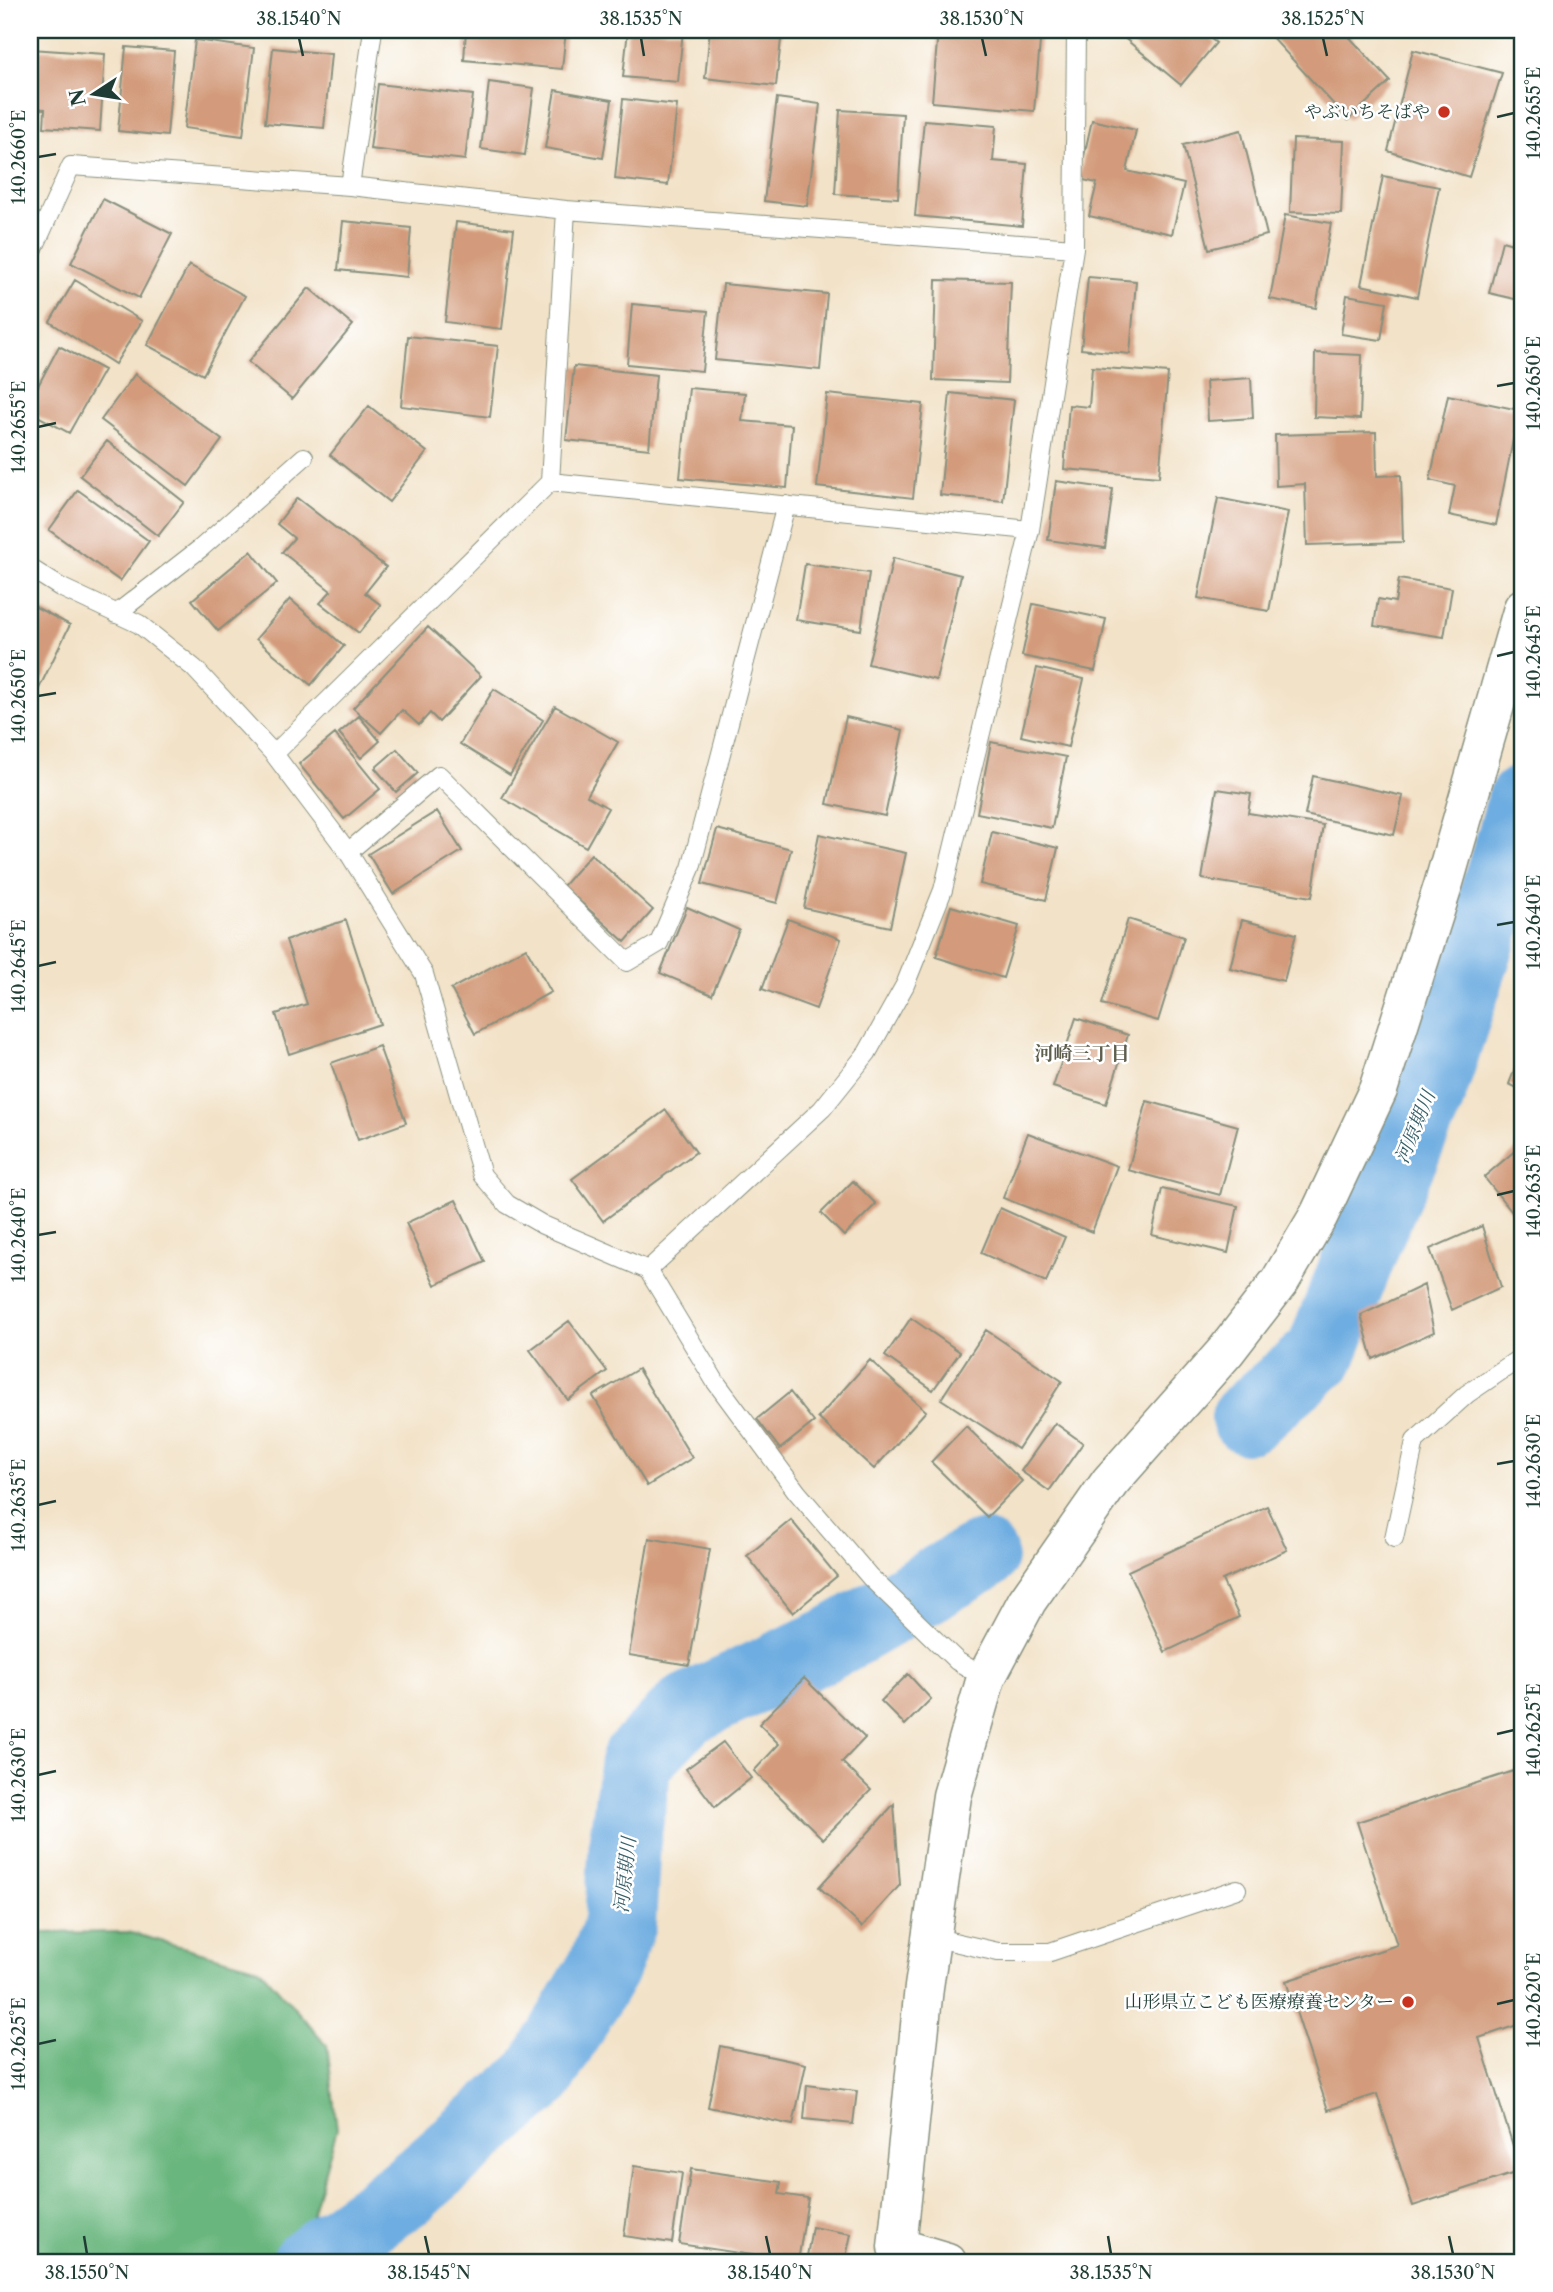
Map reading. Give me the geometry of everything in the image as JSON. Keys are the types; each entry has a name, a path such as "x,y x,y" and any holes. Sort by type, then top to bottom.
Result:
{"street":[{"path":"947,2262 897,2246 924,1987 972,1670 1027,1601 1110,1482 1226,1351 1273,1292 1319,1214 1378,1090 1443,886 1523,608"}],"lane":[{"path":"350,186 373,30"},
{"path":"648,1270 822,1109 867,1053 905,985 943,890 1030,530 1074,248 1076,30"},
{"path":"30,257 71,166 350,186 566,209 1074,248"},
{"path":"274,754 550,482 566,209"},
{"path":"116,614 201,548 304,457"},
{"path":"550,482 1030,530"},
{"path":"348,852 439,775 627,962 659,943 691,868 786,505"},
{"path":"30,568 60,587 139,624 194,668 274,754 348,852 424,974 482,1175 507,1204 543,1225 648,1270 723,1392 797,1492 870,1577 972,1670"},
{"path":"1394,1538 1415,1441 1467,1394 1523,1356"},
{"path":"932,1937 998,1952 1050,1952 1237,1889"}],"green space":[{"path":"128,1932 259,1968 327,2045 337,2129 298,2262 30,2262 30,1933"}],"building":[{"path":"466,30 566,30 562,69 464,60"},
{"path":"628,30 683,30 678,82 623,77"},
{"path":"710,30 782,30 776,86 705,78"},
{"path":"938,30 1041,30 1034,111 932,102"},
{"path":"1127,30 1200,30 1216,43 1181,85 1122,36"},
{"path":"1272,30 1343,30 1390,81 1348,120 1268,33"},
{"path":"195,40 254,48 243,136 184,128"},
{"path":"126,47 174,51 167,136 118,131"},
{"path":"273,48 331,54 324,128 265,123"},
{"path":"30,49 105,54 100,131 44,127 45,109 30,108"},
{"name":"やぶいちそばや","path":"1413,50 1502,73 1469,177 1388,151"},
{"path":"489,82 534,88 525,155 481,149"},
{"path":"378,84 473,95 465,160 370,149"},
{"path":"555,90 612,100 603,158 545,148"},
{"path":"777,98 820,104 807,206 764,201"},
{"path":"623,99 677,105 668,185 615,179"},
{"path":"840,110 903,114 898,198 835,194"},
{"path":"924,120 996,126 993,161 1027,164 1022,226 915,216"},
{"path":"1092,120 1136,130 1127,171 1184,184 1172,234 1089,216 1097,183 1079,179"},
{"path":"1241,130 1267,235 1209,249 1183,145"},
{"path":"1293,139 1344,141 1341,214 1290,212"},
{"path":"1383,176 1439,187 1417,297 1361,285"},
{"path":"103,199 172,234 139,298 71,263"},
{"path":"1285,215 1331,223 1316,308 1270,299"},
{"path":"343,221 411,228 407,277 338,270"},
{"path":"456,222 514,229 502,329 445,322"},
{"path":"1502,241 1523,247 1523,301 1489,293"},
{"path":"189,265 245,296 203,375 147,345"},
{"path":"1088,277 1136,281 1130,354 1081,349"},
{"path":"75,280 142,321 115,364 50,322"},
{"path":"936,280 1011,282 1007,383 933,380"},
{"path":"723,284 827,294 820,370 715,360"},
{"path":"309,288 353,325 292,399 248,362"},
{"path":"1347,295 1387,302 1381,340 1341,334"},
{"path":"632,304 708,311 702,371 627,364"},
{"path":"408,336 498,346 490,417 401,406"},
{"path":"59,346 104,370 69,433 30,412 30,401"},
{"path":"1315,353 1362,355 1360,419 1314,417"},
{"path":"574,366 656,375 649,449 566,440"},
{"path":"1092,367 1168,373 1159,477 1064,469 1069,405 1089,407"},
{"path":"135,374 222,440 188,486 101,420"},
{"path":"1251,378 1253,418 1208,421 1206,381"},
{"path":"689,388 745,393 742,421 792,425 787,488 680,478"},
{"path":"950,393 1014,400 1003,501 940,495"},
{"path":"827,394 923,404 913,498 817,487"},
{"path":"1448,395 1519,410 1496,525 1449,515 1455,486 1430,480"},
{"path":"369,406 427,452 389,502 330,455"},
{"path":"1376,432 1377,476 1401,475 1403,542 1307,545 1305,484 1276,486 1275,435"},
{"path":"107,441 184,502 158,536 80,476"},
{"path":"1056,481 1113,489 1105,548 1048,540"},
{"path":"78,490 149,541 120,581 49,530"},
{"path":"297,498 386,567 365,593 381,605 359,633 320,603 331,591 282,552 294,538 277,524"},
{"path":"1218,498 1288,512 1269,611 1198,598"},
{"path":"251,551 277,583 218,631 192,600"},
{"path":"893,558 961,575 936,680 868,664"},
{"path":"805,564 869,573 861,630 796,620"},
{"path":"1399,579 1452,588 1444,637 1374,626 1378,599 1395,602"},
{"path":"290,599 344,646 311,685 256,639"},
{"path":"30,604 70,625 30,707"},
{"path":"1033,604 1106,619 1095,671 1022,656"},
{"path":"428,627 481,676 439,722 430,713 419,725 402,710 381,733 353,708"},
{"path":"1037,668 1084,679 1068,747 1021,736"},
{"path":"494,689 543,720 510,775 460,744"},
{"path":"555,706 618,742 587,796 608,808 586,847 502,798"},
{"path":"359,716 380,741 361,758 339,733"},
{"path":"846,717 903,730 885,816 827,804"},
{"path":"335,734 380,789 344,819 299,764"},
{"path":"991,742 1066,757 1052,828 977,813"},
{"path":"397,749 418,773 396,792 375,768"},
{"path":"1313,776 1403,796 1394,835 1305,815"},
{"path":"1217,789 1251,794 1248,813 1323,825 1312,897 1202,879"},
{"path":"437,811 462,851 393,894 368,854"},
{"path":"717,829 791,849 777,903 702,884"},
{"path":"992,832 1058,848 1046,900 980,884"},
{"path":"819,834 906,853 890,927 804,908"},
{"path":"591,854 653,910 625,942 563,886"},
{"path":"951,906 1019,926 1003,978 936,957"},
{"path":"687,907 739,930 712,995 660,973"},
{"path":"788,919 841,939 816,1009 762,989"},
{"path":"1128,919 1184,937 1158,1021 1102,1004"},
{"path":"346,920 380,1024 289,1054 276,1014 307,1004 286,940"},
{"path":"1242,920 1296,934 1284,981 1230,968"},
{"path":"526,948 551,992 475,1034 451,989"},
{"path":"1076,1018 1128,1035 1106,1104 1053,1087"},
{"path":"379,1046 406,1123 358,1140 331,1063"},
{"path":"1523,1048 1523,1091 1509,1084"},
{"path":"1147,1101 1238,1126 1220,1195 1128,1170"},
{"path":"666,1110 696,1152 603,1221 572,1179"},
{"path":"1028,1133 1117,1166 1092,1232 1003,1198"},
{"path":"1523,1144 1523,1226 1484,1177"},
{"path":"853,1181 876,1204 844,1236 821,1213"},
{"path":"1162,1189 1238,1206 1228,1253 1152,1235"},
{"path":"456,1200 485,1262 435,1285 406,1223"},
{"path":"1000,1208 1065,1237 1046,1282 981,1253"},
{"path":"1482,1226 1501,1287 1452,1310 1430,1249"},
{"path":"1424,1285 1434,1332 1373,1359 1361,1315"},
{"path":"911,1318 960,1352 933,1390 885,1356"},
{"path":"569,1321 607,1371 568,1400 530,1350"},
{"path":"986,1330 1062,1381 1018,1449 941,1399"},
{"path":"870,1360 926,1411 874,1469 818,1418"},
{"path":"638,1369 692,1458 647,1486 593,1396"},
{"path":"790,1392 814,1422 780,1449 757,1419"},
{"path":"1055,1423 1083,1443 1049,1491 1021,1471"},
{"path":"966,1426 1022,1481 987,1517 931,1462"},
{"path":"1267,1506 1287,1550 1222,1580 1239,1617 1165,1652 1128,1571"},
{"path":"791,1520 837,1576 793,1613 747,1556"},
{"path":"649,1538 710,1549 689,1665 629,1655"},
{"path":"908,1674 931,1699 905,1725 881,1701"},
{"path":"804,1678 865,1738 842,1762 871,1790 823,1839 754,1771 779,1744 759,1724"},
{"path":"723,1742 751,1778 715,1807 686,1769"},
{"name":"山形県立こども医療療養センター","path":"1523,1768 1523,2023 1479,2038 1521,2171 1413,2206 1377,2094 1328,2110 1286,1981 1397,1945 1357,1822"},
{"path":"894,1804 900,1885 862,1927 819,1887"},
{"path":"720,2046 806,2064 793,2125 708,2107"},
{"path":"807,2085 857,2091 853,2124 804,2119"},
{"path":"634,2166 682,2173 672,2243 624,2236"},
{"path":"691,2169 781,2182 779,2194 808,2198 798,2262 679,2244"},
{"path":"812,2227 851,2234 845,2262 806,2262"}],"waterway":[{"name":"河原期川","path":"1247,1418 1321,1354 1367,1237 1429,1096 1523,801"},
{"name":"河原期川","path":"308,2262 409,2190 538,2078 603,1968 620,1923 625,1840 636,1761 686,1710 833,1642 982,1556"}],"place":[{"name":"やぶいちそばや","path":"1444,112"},
{"name":"山形県立こども医療療養センター","path":"1408,2002"}],"district":[{"name":"河崎三丁目","path":"1082,1053"}]}
